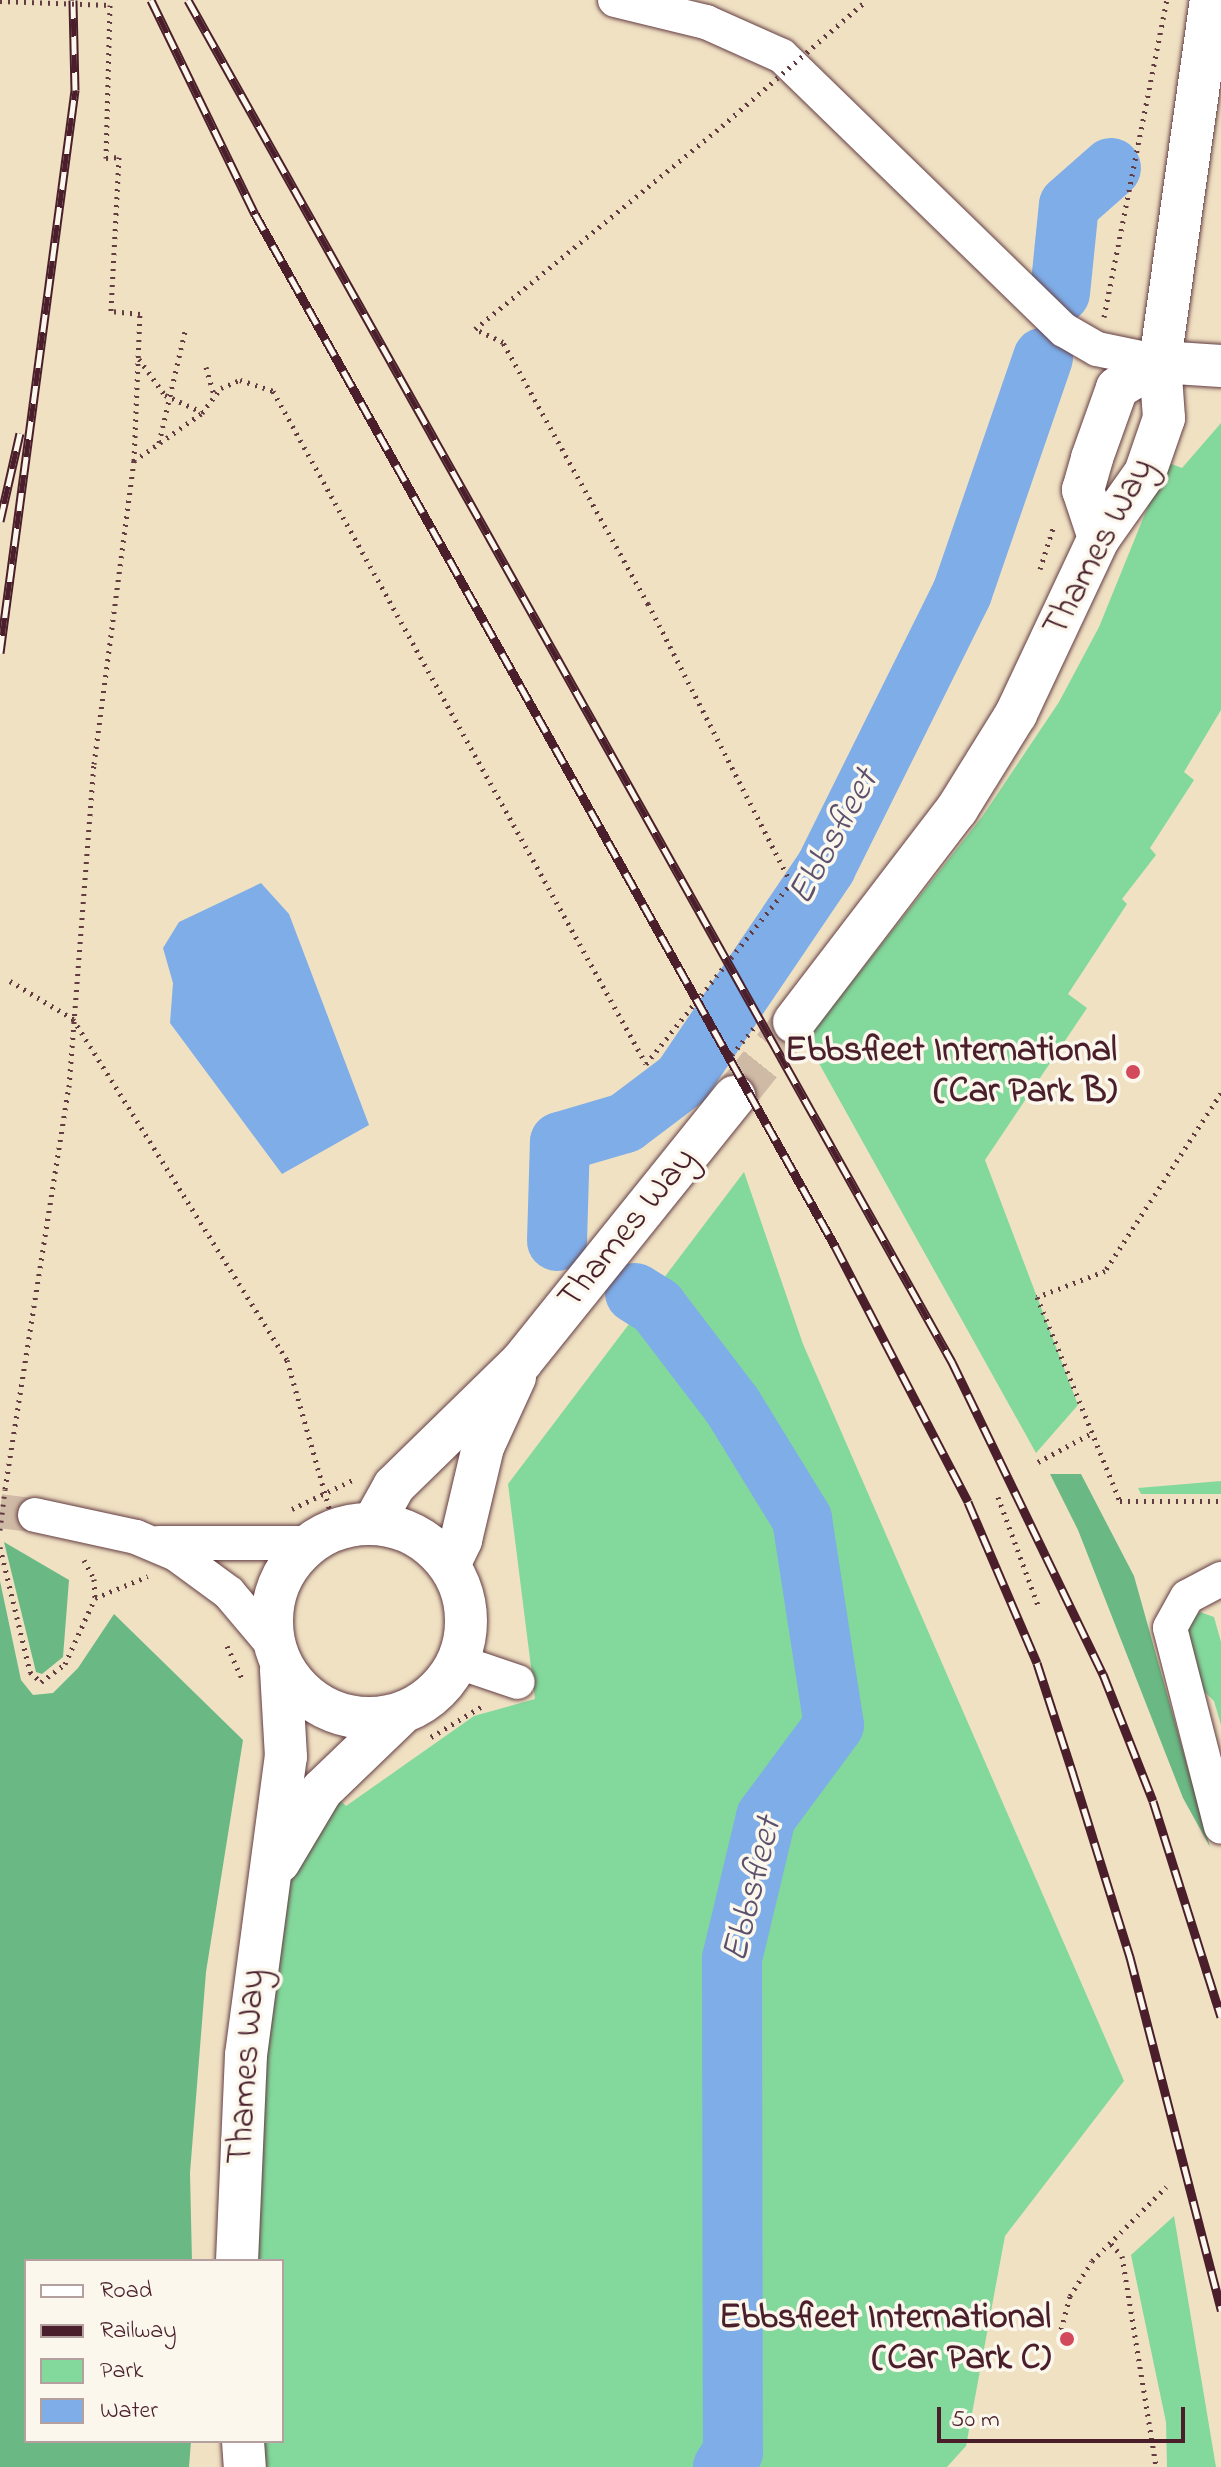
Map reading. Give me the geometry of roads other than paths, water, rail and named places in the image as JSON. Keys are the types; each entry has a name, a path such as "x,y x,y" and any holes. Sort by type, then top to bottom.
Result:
{"main road":[{"name":"Thames Way","path":"777,1021 930,849 973,785 1016,714 1099,538 1145,473 1164,418 1160,362 1211,0"},
{"path":"1099,538 1083,490 1117,388 1160,362 1221,366"},
{"name":"Thames Way","path":"337,1522 394,1486 522,1361 614,1244 727,1084"},
{"name":"Thames Way","path":"449,1565 461,1540 483,1447 522,1361"},
{"path":"337,1522 425,1540 449,1565 464,1594 466,1621 456,1661 429,1697 399,1716 336,1713 311,1701 277,1657 271,1622 281,1582 337,1522"},
{"name":"Thames Way","path":"237,2259 246,2055 286,1757 277,1657"},
{"name":"Thames Way","path":"269,1875 322,1790 399,1716"},
{"path":"243,2443 245,2467"}],"lane":[{"path":"615,0 719,26 782,56 1064,330 1097,349 1160,362"},
{"path":"35,1515 222,1587 277,1657"},
{"path":"150,1560 337,1522"},
{"path":"1221,1579 1187,1597 1170,1628 1221,1827"},
{"path":"456,1661 518,1682"}],"water":[{"path":"261,883 289,914 369,1125 282,1174 170,1023 173,983 163,948 179,922"}],"waterway":[{"name":"Ebbsfleet","path":"1060,293 1069,205 1111,168"},
{"name":"Ebbsfleet","path":"557,1241 560,1142 625,1123 682,1080 826,867 962,593 1043,358"},
{"name":"Ebbsfleet","path":"635,1293 657,1307 732,1405 802,1519 834,1725 766,1817 732,1959 733,2452 723,2467"}],"tunnel":[{"path":"734,1097 794,1022"},
{"path":"0,1511 35,1515"}],"railway":[{"path":"0,653 75,90 73,0"},
{"path":"151,0 255,214 835,1246 968,1502 1037,1663 1073,1774 1130,1957 1221,2310"},
{"path":"188,0 952,1362 1103,1674 1153,1801 1221,2017"},
{"path":"0,521 20,433"}],"place":[{"name":"Ebbsfleet International (Car Park B)","path":"1133,1072"},
{"name":"Ebbsfleet International (Car Park C)","path":"1067,2339"}]}
